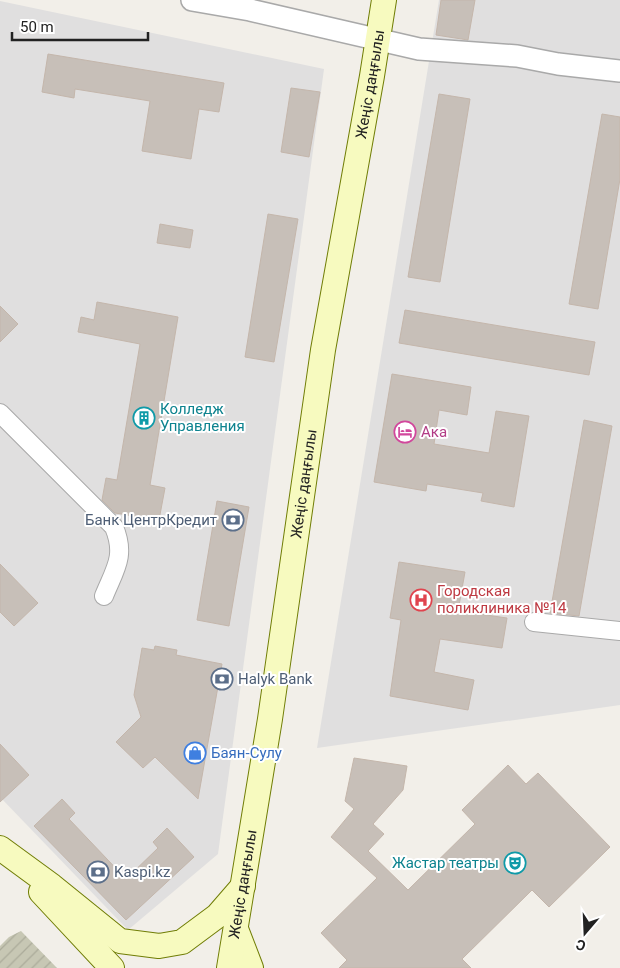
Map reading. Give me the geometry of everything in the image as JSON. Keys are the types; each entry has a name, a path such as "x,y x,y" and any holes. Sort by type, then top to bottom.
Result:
{"main road":[{"name":"Жеңіс даңғылы","path":"228,968 244,884 270,719 323,350 384,0"},
{"path":"0,848 52,886 120,941 159,946 182,942 217,916 244,884"},
{"path":"0,848 112,968"},
{"path":"236,929 251,968"}],"street":[{"path":"192,0 250,10 419,48 517,56 558,64 620,71"},
{"path":"0,413 114,526 120,540 120,560 104,596"},
{"path":"534,622 620,631"}],"shaded area":[{"path":"439,0 620,0 620,705 317,748"},
{"path":"0,1 324,69 218,854 128,930 0,797"},
{"path":"21,931 57,968 0,968 0,946 9,937"}],"building":[{"path":"441,0 475,0 468,40 436,35"},
{"path":"48,54 224,83 219,112 199,109 191,159 142,151 150,101 75,89 74,98 42,92"},
{"path":"291,88 320,92 309,157 281,152"},
{"path":"439,94 470,99 440,282 408,277"},
{"path":"602,114 620,117 620,179 598,309 569,304"},
{"path":"268,214 298,219 274,362 245,357"},
{"path":"160,224 193,230 190,248 157,243"},
{"name":"Колледж Управления","path":"97,302 178,317 150,485 165,488 159,520 115,513 102,500 106,478 117,480 140,344 78,332 81,317 94,320"},
{"path":"0,306 18,324 0,342"},
{"path":"405,310 595,342 589,375 399,343"},
{"path":"392,374 471,387 467,415 439,410 434,444 489,453 496,411 529,416 514,507 481,501 483,493 427,484 426,491 374,482"},
{"path":"584,420 612,426 579,616 550,613"},
{"path":"217,501 249,507 229,626 197,620"},
{"path":"399,562 465,572 458,611 507,618 502,648 440,639 434,672 474,680 468,710 390,696 401,620 390,618"},
{"path":"0,564 38,603 14,626 0,612"},
{"path":"155,646 177,650 176,655 222,664 198,799 155,757 143,768 116,742 141,717 134,695 142,648 154,650"},
{"path":"0,744 29,775 0,802"},
{"name":"Жастар театры","path":"354,758 407,766 403,790 373,824 384,834 368,851 408,890 475,824 462,810 508,765 526,784 538,773 610,847 549,907 532,890 462,959 471,968 339,968 347,960 321,933 377,878 331,837 354,809 345,801"},
{"path":"62,799 75,813 69,819 126,879 158,848 153,842 167,828 194,857 126,920 34,826"}],"place":[{"name":"Колледж Управления","path":"144,418"},
{"name":"Ака","path":"405,432"},
{"name":"Банк ЦентрКредит","path":"233,520"},
{"name":"Городская поликлиника №14","path":"421,600"},
{"name":"Halyk Bank","path":"222,679"},
{"name":"Баян-Сулу","path":"195,753"},
{"name":"Жастар театры","path":"515,863"},
{"name":"Kaspi.kz","path":"98,872"}]}
